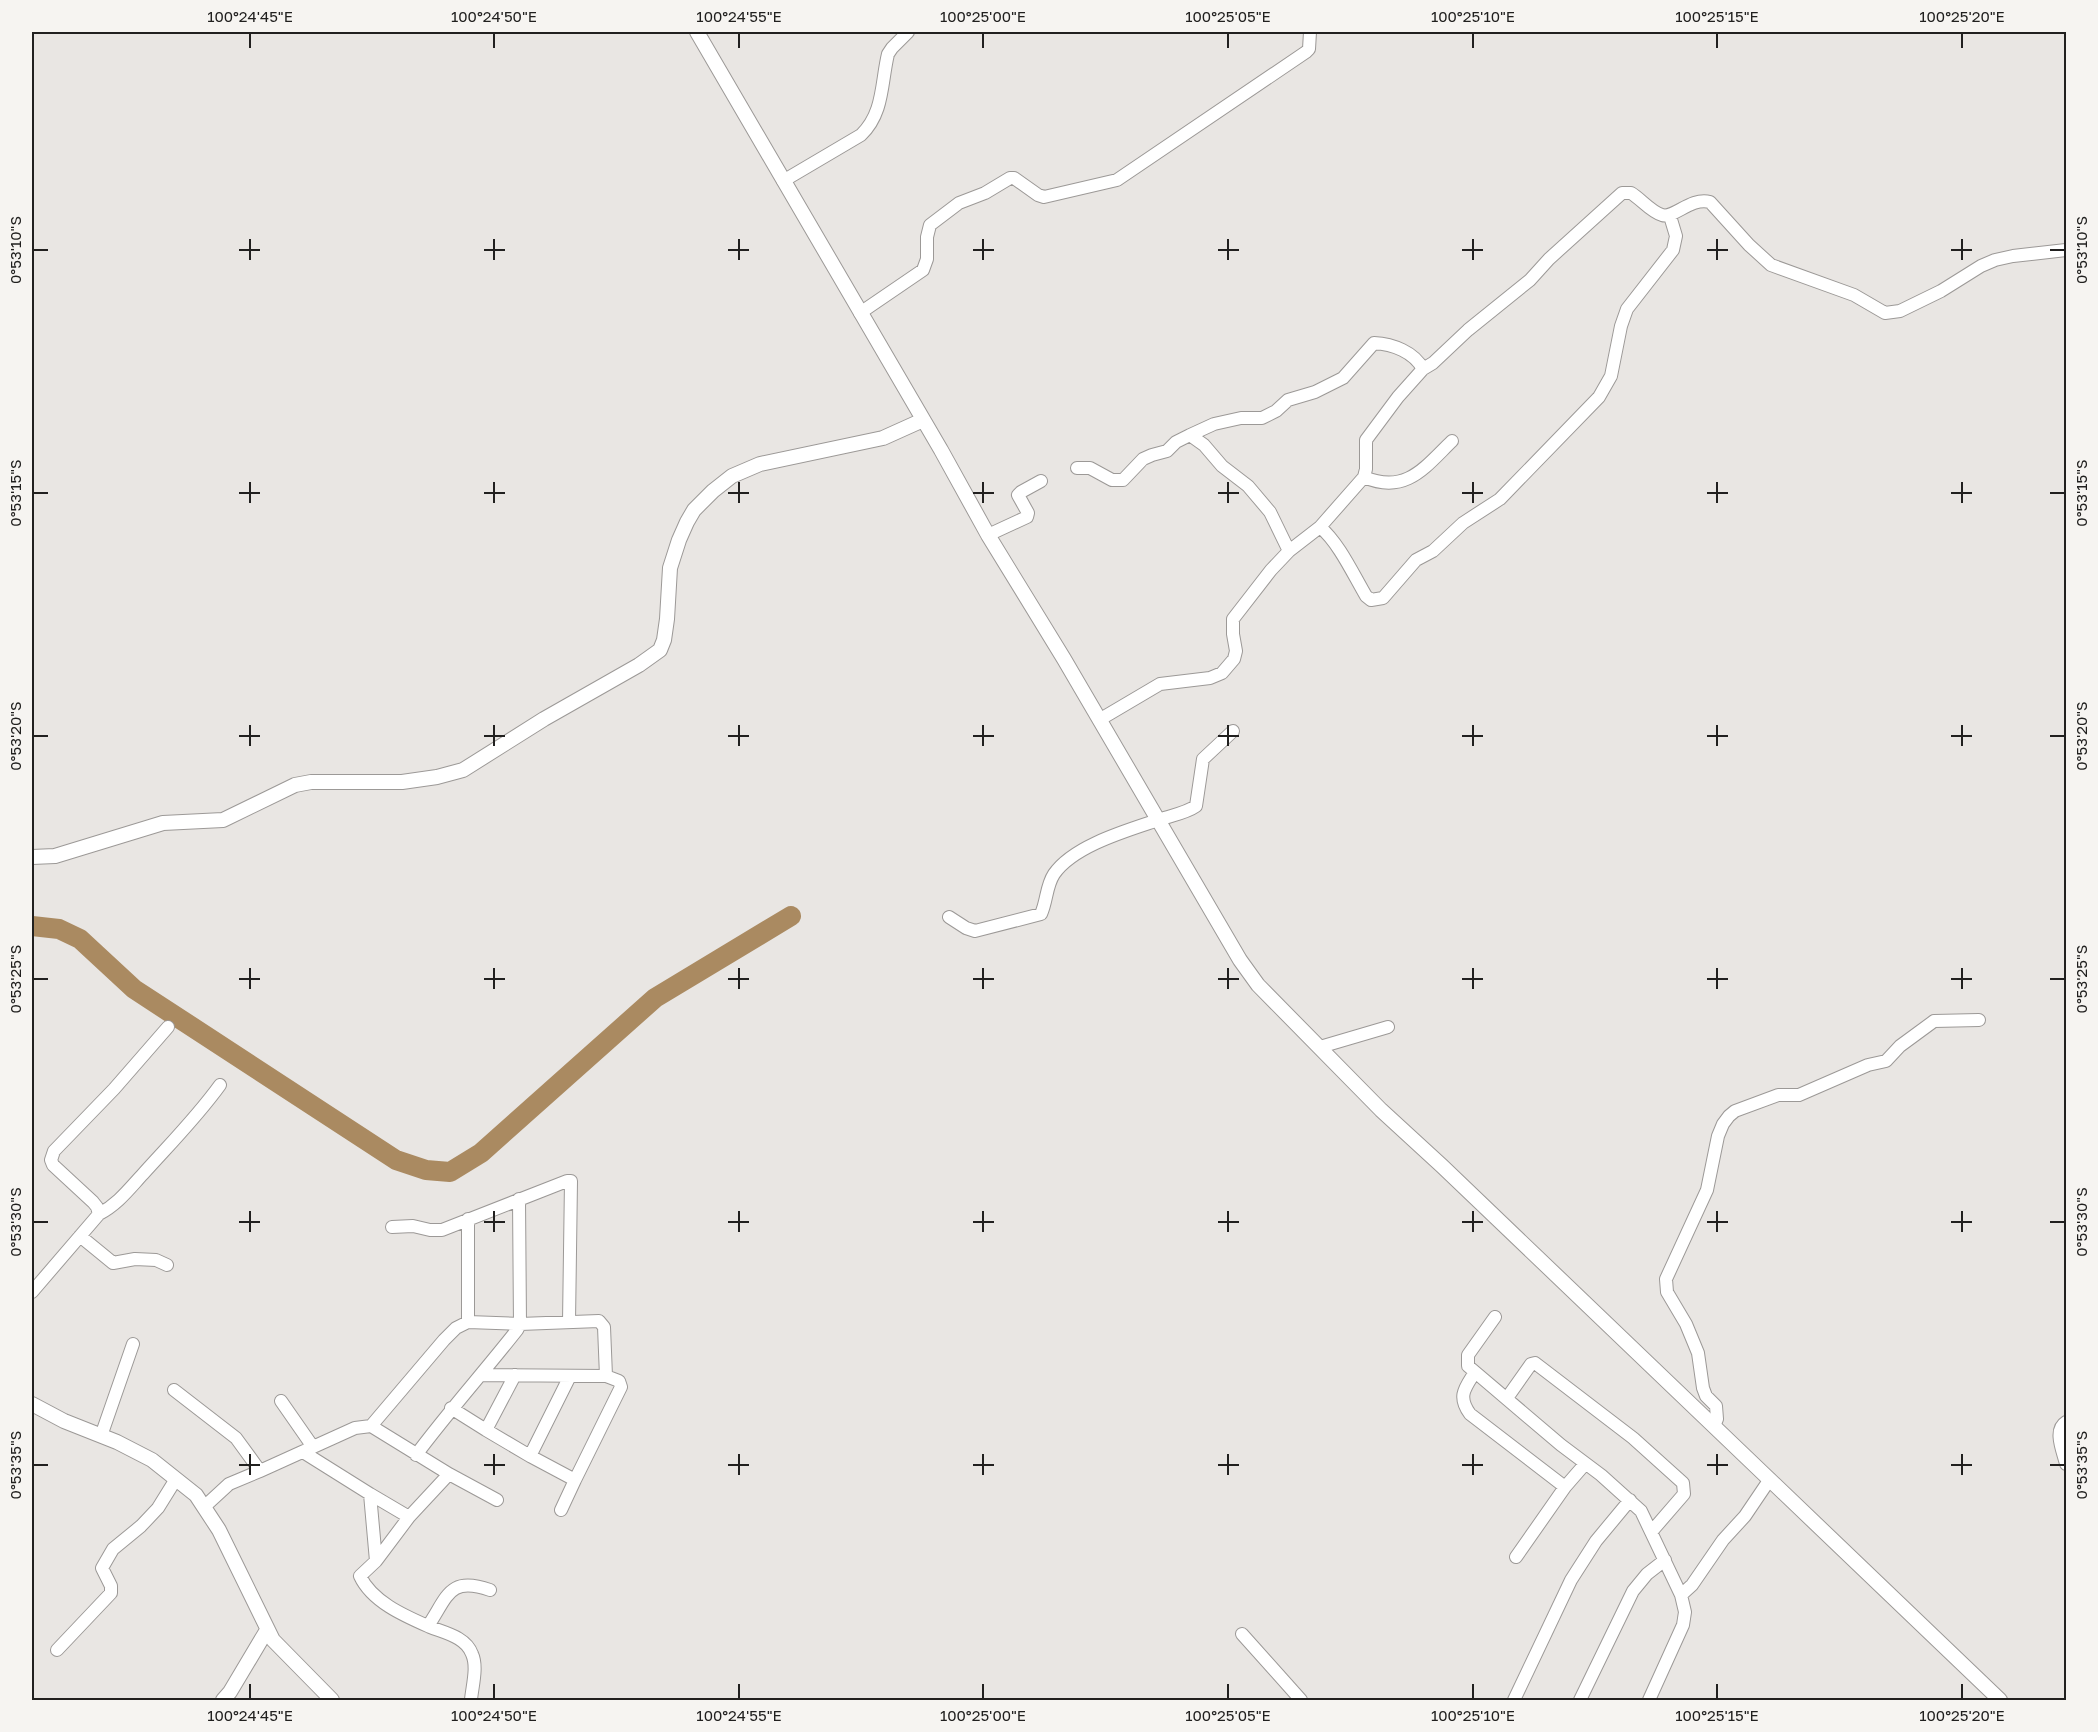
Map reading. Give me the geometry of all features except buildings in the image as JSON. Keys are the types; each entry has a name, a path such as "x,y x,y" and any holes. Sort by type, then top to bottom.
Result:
{"street":[{"path":"697,32 838,271 988,535 1240,960 1258,985 1381,1110 2000,1701"},
{"path":"783,181 861,135 870,126 878,110 888,54 908,32"},
{"path":"860,313 923,270 927,260 927,237 930,225 952,207 986,193 1010,178 1044,197 1117,180 1306,52 1309,49 1310,32"},
{"path":"1099,720 1161,684 1210,678 1222,673 1234,659 1236,651 1233,619 1270,570 1289,551 1320,527 1364,477 1366,440 1398,397 1423,369 1530,280 1549,259 1622,193 1631,193 1661,215 1670,216 1681,208 1699,201 1710,202 1749,245 1771,265 1846,292 1881,312 1890,314 1941,291 1995,260 2067,250"},
{"path":"1320,527 1332,538 1366,596 1377,601 1383,598 1416,560 1433,551 1463,523 1500,499 1599,397 1611,376 1621,326 1627,309 1673,250 1676,236 1670,216"},
{"path":"1077,468 1090,468 1112,480 1123,480 1143,459 1167,451 1176,442 1190,435 1214,424 1242,418 1262,418 1276,411 1288,400 1315,392 1343,378 1374,343 1388,344 1408,353 1419,362 1423,369"},
{"path":"32,857 55,856 163,823 223,820 294,785 311,782 402,782 437,777 463,770 544,719 639,665 660,650 667,620 669,575 679,540 694,510 712,490 732,476 760,464 883,438 923,420"},
{"path":"1190,435 1248,486 1270,512 1289,551"},
{"path":"1364,477 1383,483 1404,481 1419,474 1452,441"},
{"path":"988,535 1027,517 1028,513 1018,495 1041,481"},
{"path":"949,917 975,931 1041,914 1047,889 1054,874 1069,858 1092,846 1196,806 1203,759 1233,730"},
{"path":"1714,1426 1717,1419 1716,1406 1706,1396 1698,1353 1686,1324 1666,1292 1666,1279 1707,1190 1718,1136 1723,1124 1735,1111 1745,1106 1778,1095 1799,1095 1868,1065 1886,1062 1900,1046 1934,1022 1979,1020"},
{"path":"99,1214 97,1206 53,1165 51,1160 53,1154 168,1027"},
{"path":"1320,1047 1388,1027"},
{"path":"32,1292 99,1214 114,1206 127,1194 187,1128 220,1085"},
{"path":"392,1227 413,1226 442,1230 571,1181 569,1322"},
{"path":"416,1455 451,1408 482,1375 520,1324 519,1199"},
{"path":"468,1219 468,1322"},
{"path":"80,1236 113,1263 129,1259 146,1259 167,1265"},
{"path":"1495,1317 1468,1355 1468,1366 1473,1376 1507,1398 1641,1511 1681,1595 1685,1612 1683,1625 1649,1701"},
{"path":"371,1426 444,1340 456,1328 468,1322 520,1324 599,1322 603,1324 606,1376"},
{"path":"101,1436 133,1344"},
{"path":"1507,1398 1531,1364 1535,1363 1658,1460 1683,1483 1684,1494 1652,1531"},
{"path":"482,1375 606,1376 619,1381 621,1387 561,1510"},
{"path":"486,1430 515,1375"},
{"path":"530,1456 570,1376"},
{"path":"1473,1376 1464,1388 1463,1398 1470,1414 1565,1487"},
{"path":"174,1390 236,1438 260,1471"},
{"path":"281,1401 308,1450 370,1494 410,1517"},
{"path":"32,1404 64,1421 152,1460 196,1495 243,1576 273,1640 332,1701"},
{"path":"451,1408 530,1456 575,1480"},
{"path":"2067,1422 2062,1424 2059,1431 2067,1464"},
{"path":"204,1507 229,1484 355,1428 371,1426 416,1455 497,1500"},
{"path":"1516,1557 1565,1487 1585,1464"},
{"path":"449,1474 360,1576 365,1586 376,1598 462,1641 472,1654 474,1672 471,1701"},
{"path":"57,1650 111,1593 111,1586 102,1568 113,1549 151,1517 176,1479"},
{"path":"1681,1595 1692,1585 1723,1540 1745,1516 1770,1479"},
{"path":"370,1494 375,1561"},
{"path":"1514,1701 1571,1580 1596,1541 1630,1500"},
{"path":"1580,1701 1634,1591 1647,1574 1665,1560"},
{"path":"428,1626 453,1588 477,1586 490,1590"},
{"path":"223,1701 267,1630"},
{"path":"1242,1634 1301,1701"}],"waterway":[{"path":"32,926 59,929 80,939 134,989 396,1160 426,1170 450,1172 481,1153 655,998 791,916"}]}
